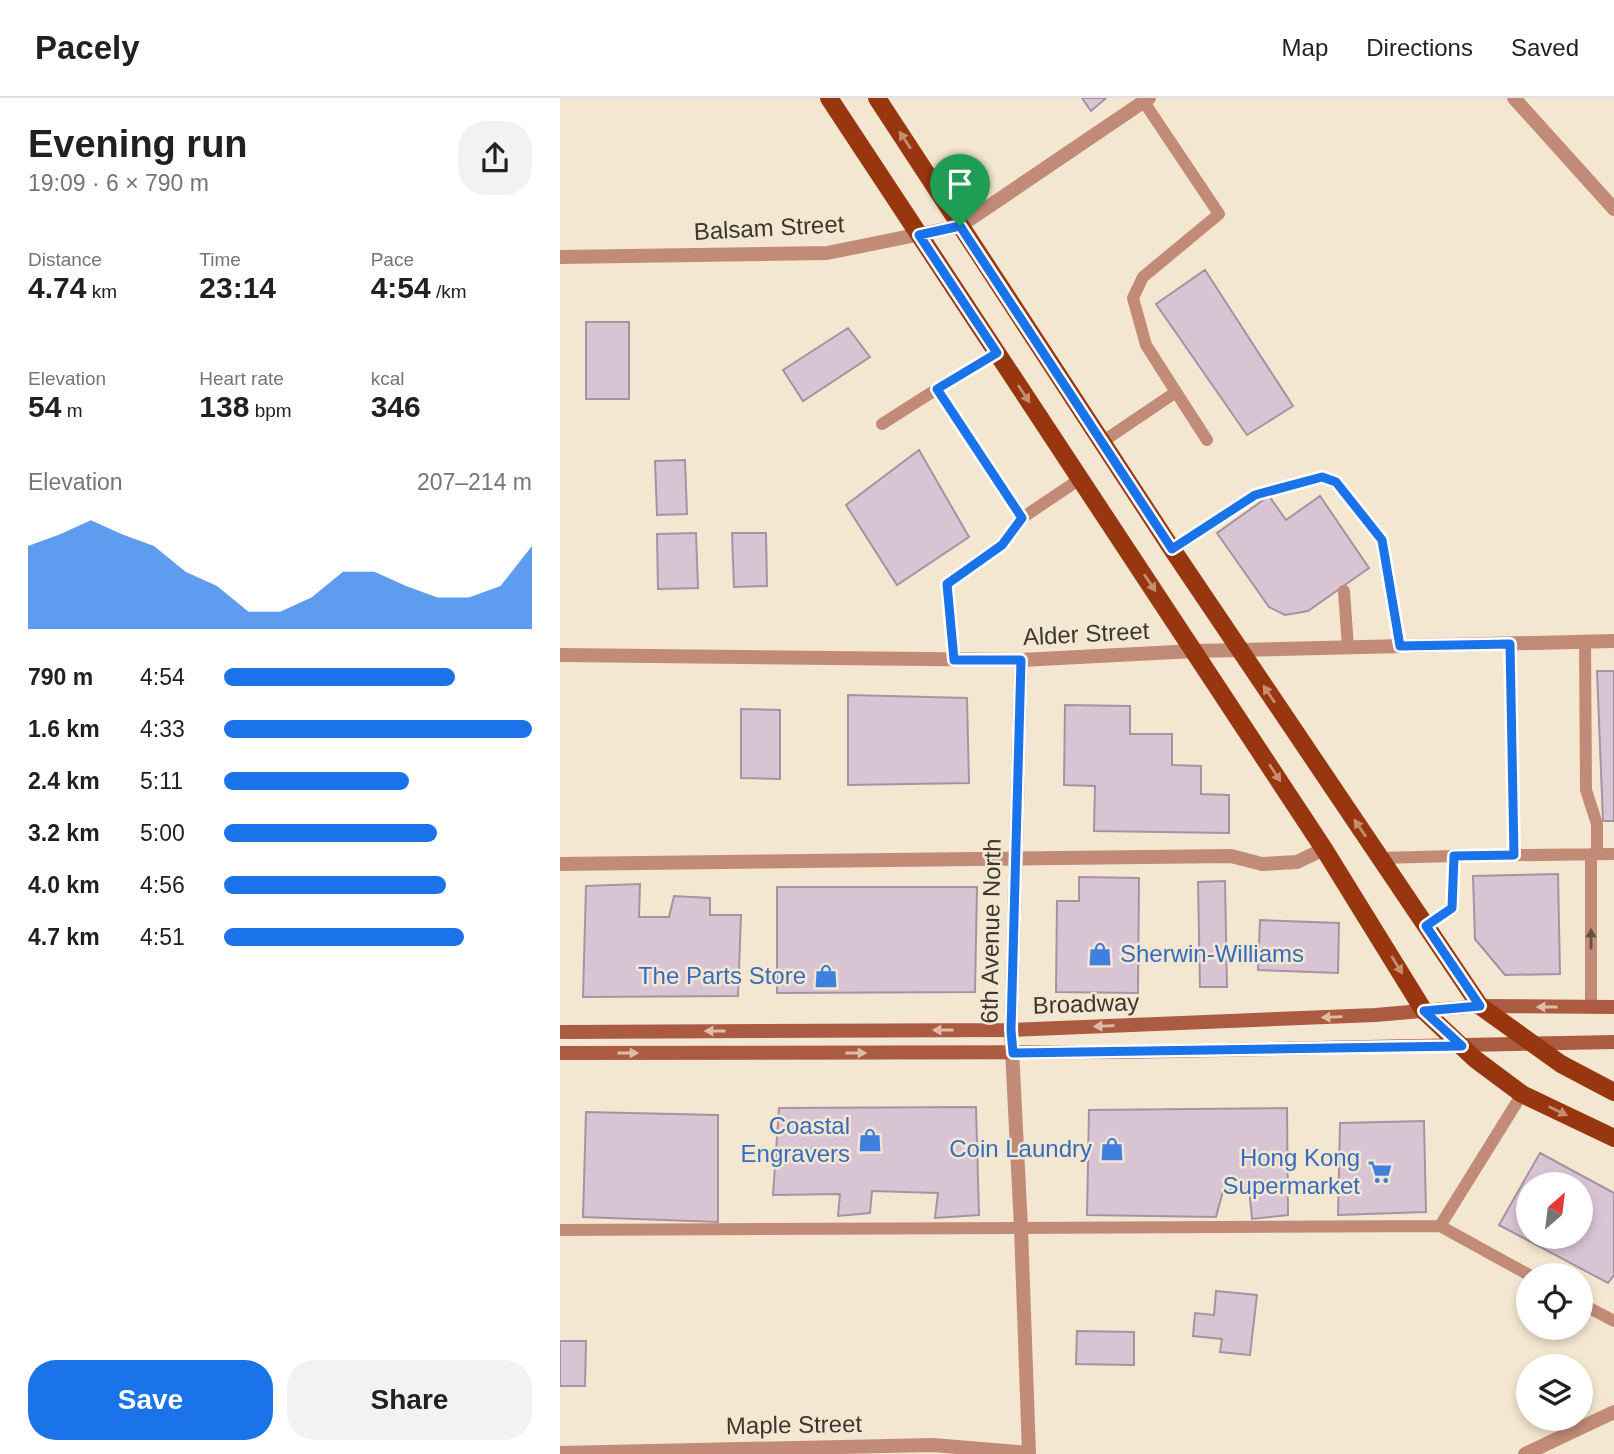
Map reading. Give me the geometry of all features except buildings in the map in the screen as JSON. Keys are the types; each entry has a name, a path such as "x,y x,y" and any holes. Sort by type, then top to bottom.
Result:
{"main road":[{"path":"829,98 1325,849 1424,1011 1475,1059 1522,1094 1614,1138"},
{"path":"877,98 1172,549 1480,1006 1561,1064 1614,1092"},
{"name":"Broadway","path":"560,1032 1011,1030 1375,1015 1480,1006 1614,1007"},
{"name":"Broadway","path":"560,1053 1013,1053 1614,1042"}],"street":[{"path":"1514,98 1614,209"},
{"name":"Balsam Street","path":"560,257 827,253 960,226 1147,100"},
{"name":"Alder Street","path":"560,655 1021,660 1195,651 1614,642"},
{"name":"6th Avenue North","path":"1021,660 1011,1030 1029,1454"},
{"path":"560,864 1231,856 1262,864 1297,862 1325,849"},
{"path":"1525,1454 1614,1412"},
{"name":"Maple Street","path":"560,1452 933,1446 1029,1454"}],"lane":[{"path":"1147,100 1219,214 1143,277 1133,298 1146,345 1207,440"},
{"path":"882,424 997,353"},
{"path":"937,389 1022,518"},
{"path":"1102,442 1176,392"},
{"path":"1172,549 1255,495 1322,477 1336,482 1382,540 1400,646"},
{"path":"954,660 947,584 1002,545 1022,518 1080,479"},
{"path":"1344,591 1348,648"},
{"path":"1585,642 1586,790 1597,824 1591,1007"},
{"path":"1510,644 1514,855"},
{"path":"1380,858 1614,854"},
{"path":"1426,926 1452,908 1454,856"},
{"path":"1440,1226 1522,1094"},
{"path":"560,1230 1440,1226 1516,1268"},
{"path":"1593,1310 1614,1321"}],"place":[{"name":"Sherwin-Williams","path":"1100,954"},
{"name":"The Parts Store","path":"826,976"},
{"name":"Coastal Engravers","path":"870,1140"},
{"name":"Coin Laundry","path":"1112,1149"},
{"name":"Hong Kong Supermarket","path":"1380,1172"}],"route":[{"path":"960,226 1172,549 1255,495 1322,477 1336,482 1382,540 1400,646 1510,644 1514,855 1454,856 1452,908 1426,926 1480,1006 1424,1011 1462,1046 1013,1053 1011,1030 1021,660 954,660 947,584 1002,545 1022,518 937,389 997,353 919,235 960,226"}]}
